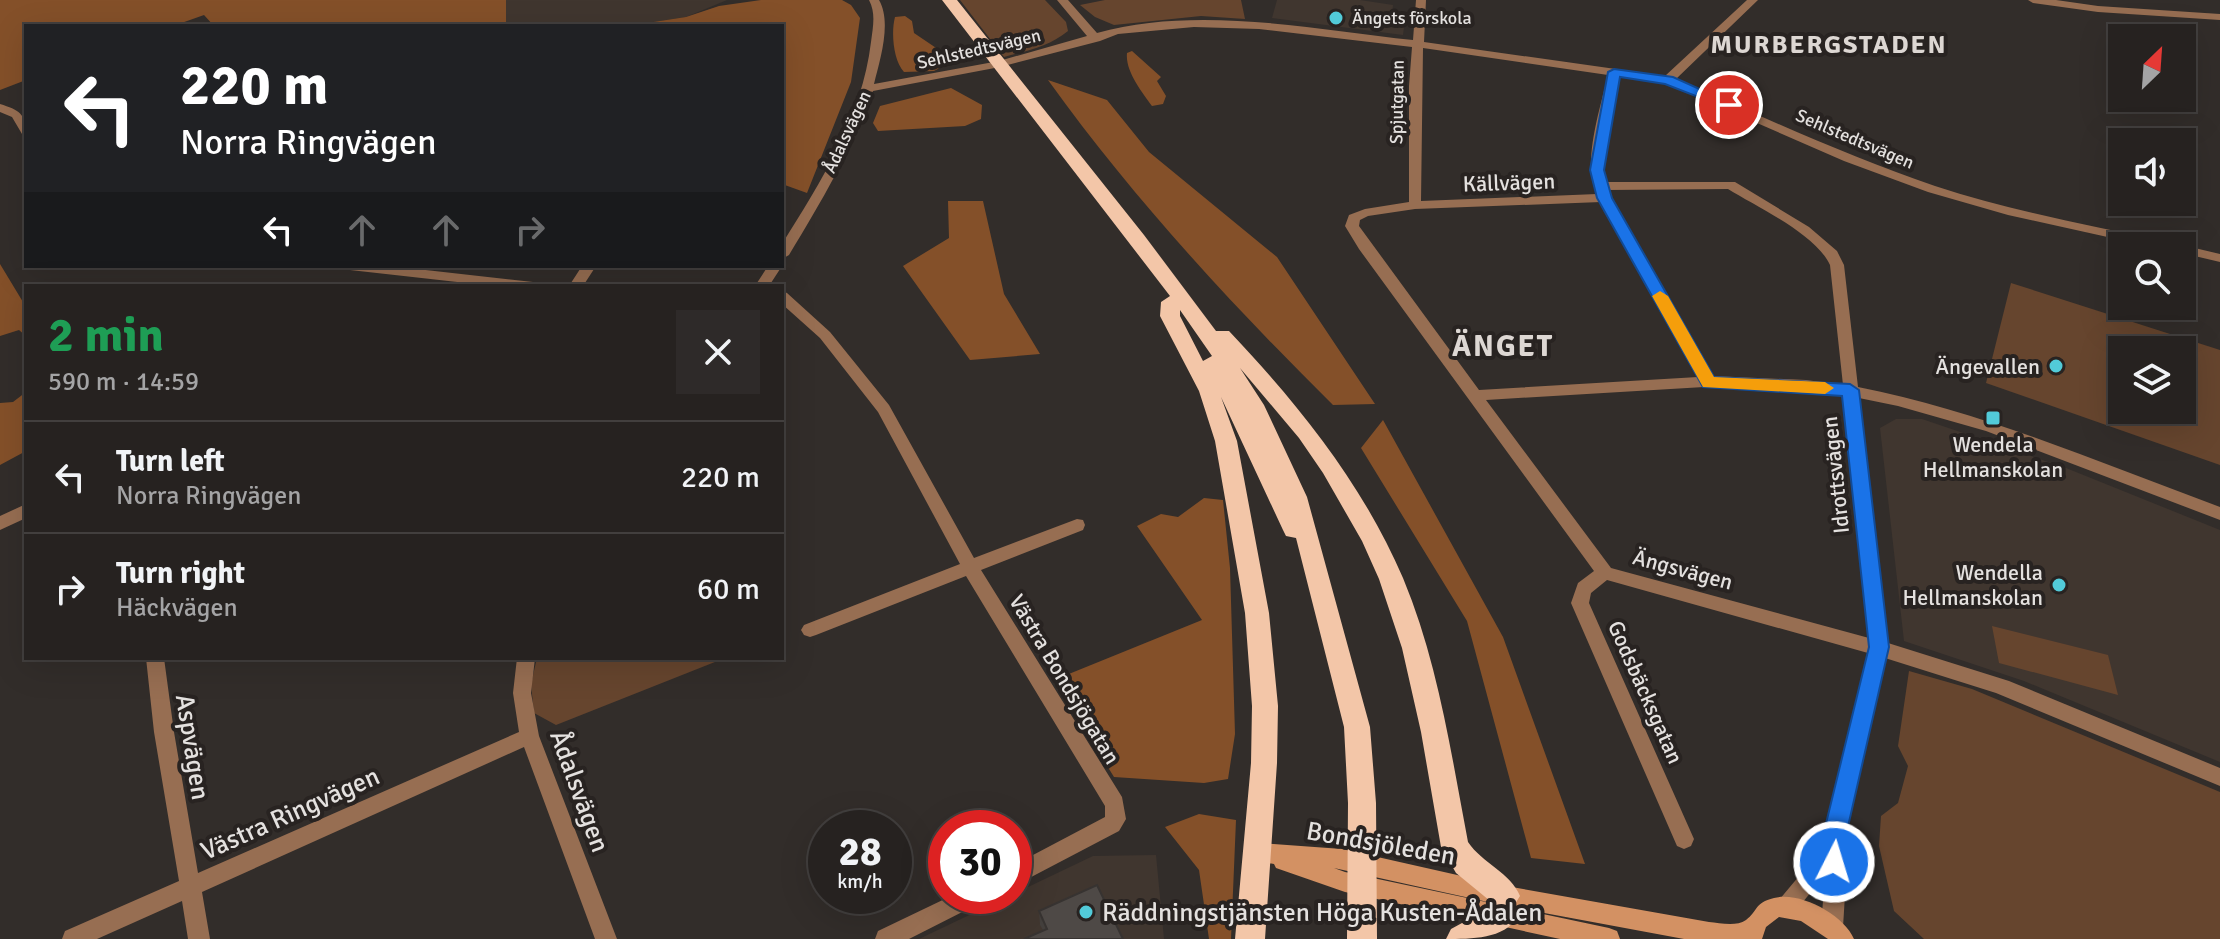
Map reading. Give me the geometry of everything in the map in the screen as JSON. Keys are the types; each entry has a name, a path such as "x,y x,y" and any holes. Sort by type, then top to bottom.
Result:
{"highway":[{"path":"937,0 1171,302 1213,364 1243,416 1322,588"},
{"path":"949,0 1138,239 1240,381 1273,443 1296,497 1357,727 1362,803 1362,939"},
{"path":"1171,302 1170,316 1205,380 1226,441 1253,587 1265,706 1259,853 1250,939"},
{"path":"1194,317 1219,333 1284,405 1326,458 1364,520 1400,603 1418,659 1455,847 1504,906 1461,939"}],"main road":[{"name":"Bondsjöleden","path":"1259,853 1345,882 1709,933 1752,934"},
{"name":"Bondsjöleden","path":"1504,906 1609,939"},
{"path":"1752,934 1764,913 1786,907 1807,911 1837,933"}],"street":[{"name":"Ådalsvägen","path":"784,252 835,163 869,88 878,37 878,5 874,0"},
{"path":"1062,0 1096,39"},
{"name":"Spjutgatan","path":"1415,205 1417,44 1421,0"},
{"path":"1668,80 1753,0"},
{"path":"2033,0 2098,9 2220,17"},
{"name":"Sehlstedtsvägen","path":"869,88 956,74 1096,39 1122,37 1150,29 1224,23 1417,44 1668,80 1848,158 1932,189 2008,211 2108,233"},
{"path":"1614,72 1598,152 1602,192 1709,383"},
{"path":"0,108 21,113"},
{"name":"Idrottsvägen","path":"1602,192 1731,185 1743,189 1823,245 1837,265 1879,647 1832,844 1817,870 1786,907"},
{"name":"Källvägen","path":"1415,205 1602,192"},
{"name":"Ängsvägen","path":"1415,205 1365,213 1354,218 1352,226 1605,573 1879,647 2002,687 2220,777"},
{"path":"2196,252 2220,258"},
{"path":"385,284 398,268 518,284"},
{"name":"Västra Bondsjögatan","path":"784,298 825,335 884,409 970,567 1115,804 1116,815 1112,824 1032,867"},
{"path":"1474,396 1709,383 1850,390 1976,424 2220,514"},
{"path":"0,524 24,511"},
{"path":"810,630 1077,525"},
{"name":"Godsbäcksgatan","path":"1605,573 1586,584 1580,593 1580,603 1684,839"},
{"name":"Aspvägen","path":"155,660 164,732 199,939"},
{"name":"Ådalsvägen","path":"526,660 522,693 529,736 606,939"},
{"name":"Västra Ringvägen","path":"73,939 529,736"},
{"name":"Idrottsvägen","path":"1832,844 1837,933"},
{"path":"886,939 937,914"}],"shaded area":[{"path":"0,0 506,0 506,24 212,24 204,15 179,24 24,24 24,81 0,90"},
{"path":"506,0 727,0 686,17 640,24 506,24"},
{"path":"761,0 842,0 851,5 860,18 851,82 807,193 784,185 784,24 640,24 686,17 719,6"},
{"path":"960,0 1045,0 1066,22 1068,31 1046,44 1004,57"},
{"path":"1105,0 1241,0 1245,19 1201,16 1114,25 1095,17 1080,5"},
{"name":"Ängets förskola","path":"1277,0 1360,0 1393,5 1392,14 1405,19 1403,35 1272,18"},
{"path":"905,16 912,21 914,33 948,56 949,63 934,71 904,72 895,53 893,30 895,17"},
{"path":"1132,51 1161,77 1157,81 1166,96 1163,104 1152,106 1135,81 1127,60 1127,53"},
{"path":"1048,80 1107,100 1149,152 1277,257 1375,404 1333,405 1257,328 1148,208"},
{"path":"951,88 982,105 981,119 965,126 878,131 873,123 880,106"},
{"path":"948,201 983,201 1004,294 1040,354 970,360 903,266 949,238"},
{"path":"0,264 24,304 24,334 19,330 0,336"},
{"name":"Ängevallen","path":"2011,283 2108,314 2108,320 2126,320 2176,336 2108,336 2108,424 2196,424 2196,342 2220,350 2220,465 1986,383"},
{"path":"24,394 24,452 0,465 0,403 13,402"},
{"name":"Wendella Hellmanskolan","path":"1896,419 1922,419 2066,468 2220,530 2220,762 2024,681 1904,641 1880,428"},
{"path":"1383,420 1503,637 1585,864 1531,858 1467,621 1361,448"},
{"path":"1204,498 1223,500 1230,568 1235,734 1228,779 1204,783 1114,777 1054,680 1202,620 1137,526 1161,514 1178,517"},
{"path":"1992,626 2108,655 2118,695 1999,663"},
{"path":"537,660 720,660 556,725 534,713 531,684"},
{"path":"1909,671 1972,689 2220,792 2220,939 1924,939 1894,911 1879,846 1881,816 1898,803 1908,766 1898,746"},
{"path":"1199,814 1236,820 1231,939 1209,939 1199,870 1165,827"},
{"path":"1156,855 1164,939 919,939 971,914 1032,914 1032,885 1093,856"}],"building":[{"name":"Räddningstjänsten Höga Kusten-Ådalen","path":"1097,885 1123,939 1024,939 1047,929 1039,911"}],"slow traffic":[{"path":"1660,296 1709,383 1825,388"}],"place":[{"name":"Ängets förskola","path":"1336,18"},
{"name":"Ängevallen","path":"2056,366"},
{"name":"Wendela Hellmanskolan","path":"1993,418"},
{"name":"Wendella Hellmanskolan","path":"2059,585"},
{"name":"Räddningstjänsten Höga Kusten-Ådalen","path":"1086,912"}],"district":[{"name":"MURBERGSTADEN","path":"1829,44"},
{"name":"ÄNGET","path":"1503,346"}],"route":[{"path":"1729,105 1668,80 1614,72 1598,152 1599,186 1709,383 1850,390 1879,647 1832,844 1834,862"}]}
